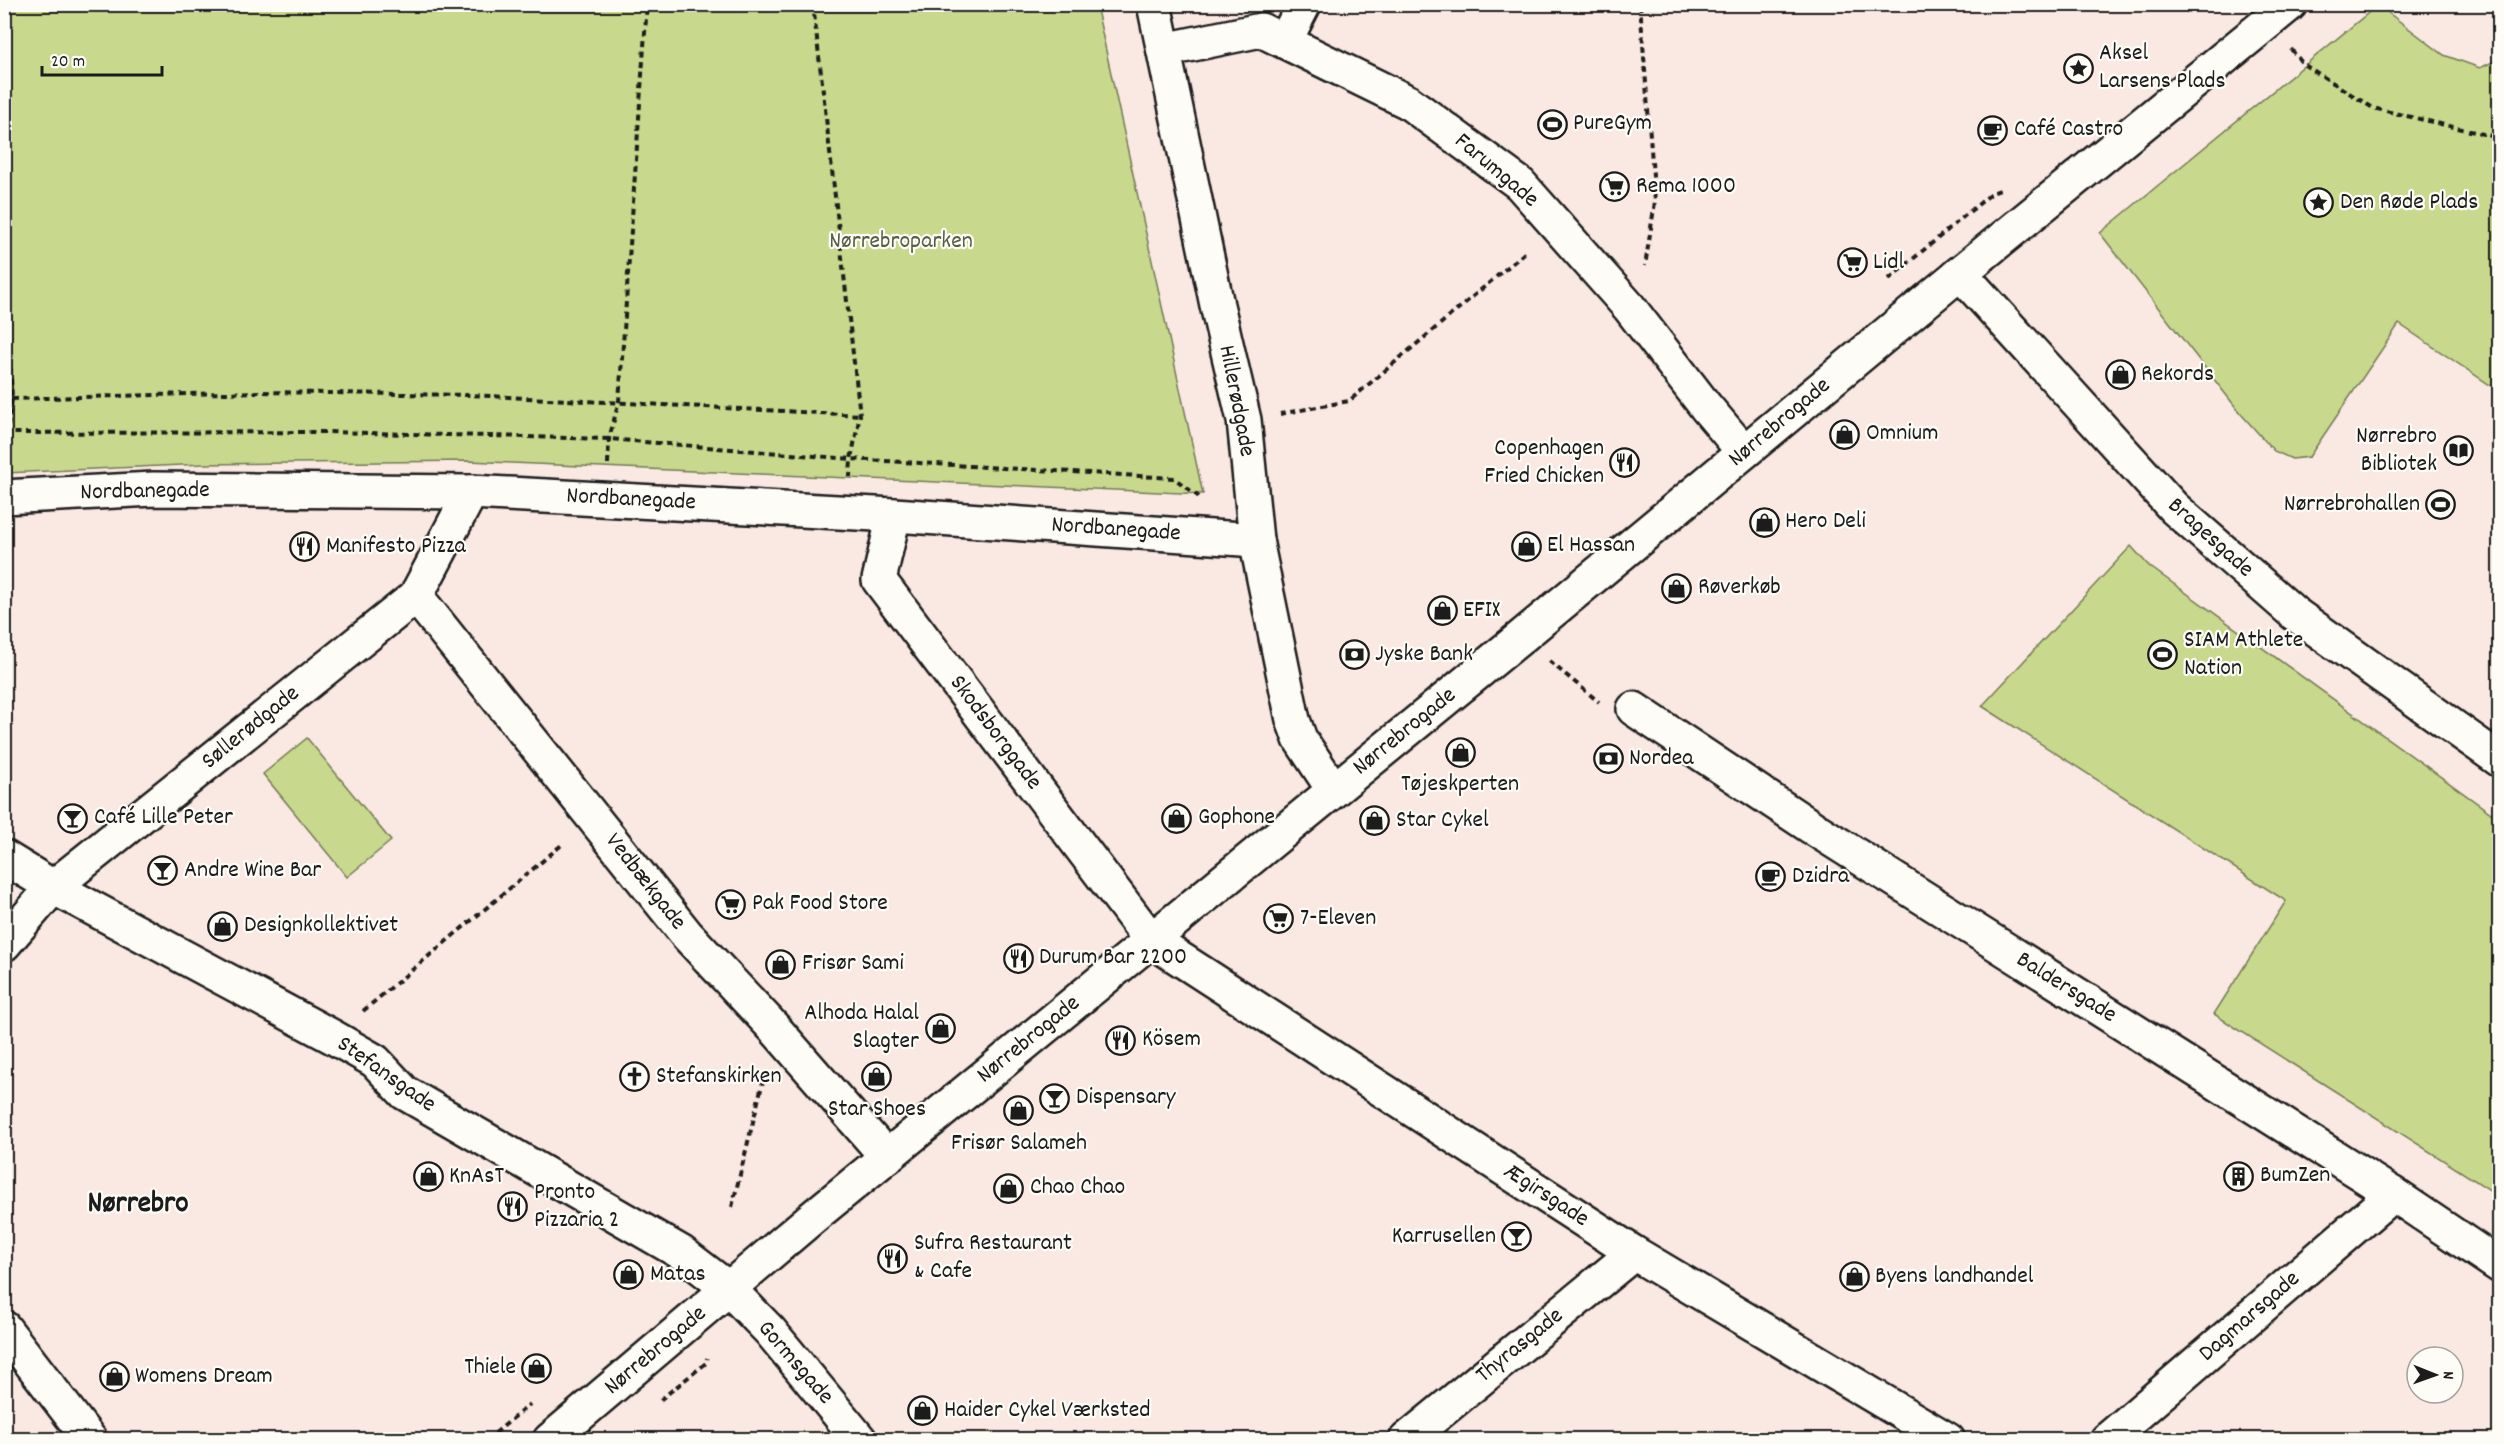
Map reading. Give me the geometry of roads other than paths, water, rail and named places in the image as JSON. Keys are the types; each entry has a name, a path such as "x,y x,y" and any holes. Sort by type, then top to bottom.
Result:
{"street":[{"name":"Hillerødgade","path":"1154,4 1217,305 1244,420 1256,540 1293,720 1300,740 1333,789"},
{"path":"1285,41 1304,4"},
{"name":"Nørrebrogade","path":"550,1440 887,1157 2290,4"},
{"name":"Farumgade","path":"1164,50 1261,30 1408,102 1520,184 1629,307 1706,407 1744,452"},
{"name":"Bragesgade","path":"1960,273 2174,508 2295,614 2499,760"},
{"name":"Nordbanegade","path":"4,497 153,489 471,492 894,515 1256,540"},
{"name":"Søllerødgade","path":"4,944 52,887 416,596 471,492"},
{"name":"Skodsborggade","path":"894,515 879,580 1151,940"},
{"name":"Vedbækgade","path":"416,596 595,817 687,935 775,1029 887,1157"},
{"name":"Baldersgade","path":"1634,709 1813,828 2393,1194 2499,1266"},
{"name":"Stefansgade","path":"4,857 52,887 375,1061 405,1093 682,1253 729,1289"},
{"name":"Ægirsgade","path":"1151,940 1634,1253 1948,1440"},
{"name":"Dagmarsgade","path":"2107,1440 2393,1194"},
{"name":"Thyrasgade","path":"1406,1440 1634,1253"},
{"name":"Gormsgade","path":"729,1289 789,1353 860,1440"},
{"path":"4,1329 90,1440"}],"place":[{"name":"Aksel Larsens Plads","path":"2078,68"},
{"name":"PureGym","path":"1552,124"},
{"name":"Café Castro","path":"1993,130"},
{"name":"Rema 1000","path":"1615,187"},
{"name":"Den Røde Plads","path":"2319,203"},
{"name":"Lidl","path":"1852,263"},
{"name":"Rekords","path":"2120,375"},
{"name":"Omnium","path":"1845,434"},
{"name":"Nørrebro Bibliotek","path":"2458,451"},
{"name":"Copenhagen Fried Chicken","path":"1625,463"},
{"name":"Nørrebrohallen","path":"2441,505"},
{"name":"Hero Deli","path":"1764,522"},
{"name":"El Hassan","path":"1526,546"},
{"name":"Manifesto Pizza","path":"305,547"},
{"name":"Røverkøb","path":"1677,588"},
{"name":"EFIX","path":"1442,611"},
{"name":"Jyske Bank","path":"1354,655"},
{"name":"SIAM Athlete Nation","path":"2163,655"},
{"name":"Tøjeskperten","path":"1460,752"},
{"name":"Nordea","path":"1608,759"},
{"name":"Café Lille Peter","path":"73,818"},
{"name":"Gophone","path":"1177,818"},
{"name":"Star Cykel","path":"1375,821"},
{"name":"Andre Wine Bar","path":"163,871"},
{"name":"Dzidra","path":"1771,877"},
{"name":"Pak Food Store","path":"731,904"},
{"name":"7-Eleven","path":"1279,919"},
{"name":"Designkollektivet","path":"223,926"},
{"name":"Durum Bar 2200","path":"1018,958"},
{"name":"Frisør Sami","path":"781,964"},
{"name":"Alhoda Halal Slagter","path":"940,1028"},
{"name":"Kösem","path":"1121,1040"},
{"name":"Stefanskirken","path":"635,1077"},
{"name":"Star Shoes","path":"877,1077"},
{"name":"Dispensary","path":"1055,1098"},
{"name":"Frisør Salameh","path":"1019,1111"},
{"name":"BumZen","path":"2239,1176"},
{"name":"KnAsT","path":"428,1177"},
{"name":"Chao Chao","path":"1009,1188"},
{"name":"Pronto Pizzaria 2","path":"513,1207"},
{"name":"Karrusellen","path":"1517,1237"},
{"name":"Sufra Restaurant & Cafe","path":"893,1258"},
{"name":"Matas","path":"629,1275"},
{"name":"Byens landhandel","path":"1854,1277"},
{"name":"Thiele","path":"537,1368"},
{"name":"Womens Dream","path":"114,1377"},
{"name":"Haider Cykel Værksted","path":"923,1411"}],"district":[{"name":"Nørrebro","path":"138,1205"}],"park label":[{"name":"Nørrebroparken","path":"901,242"}]}
